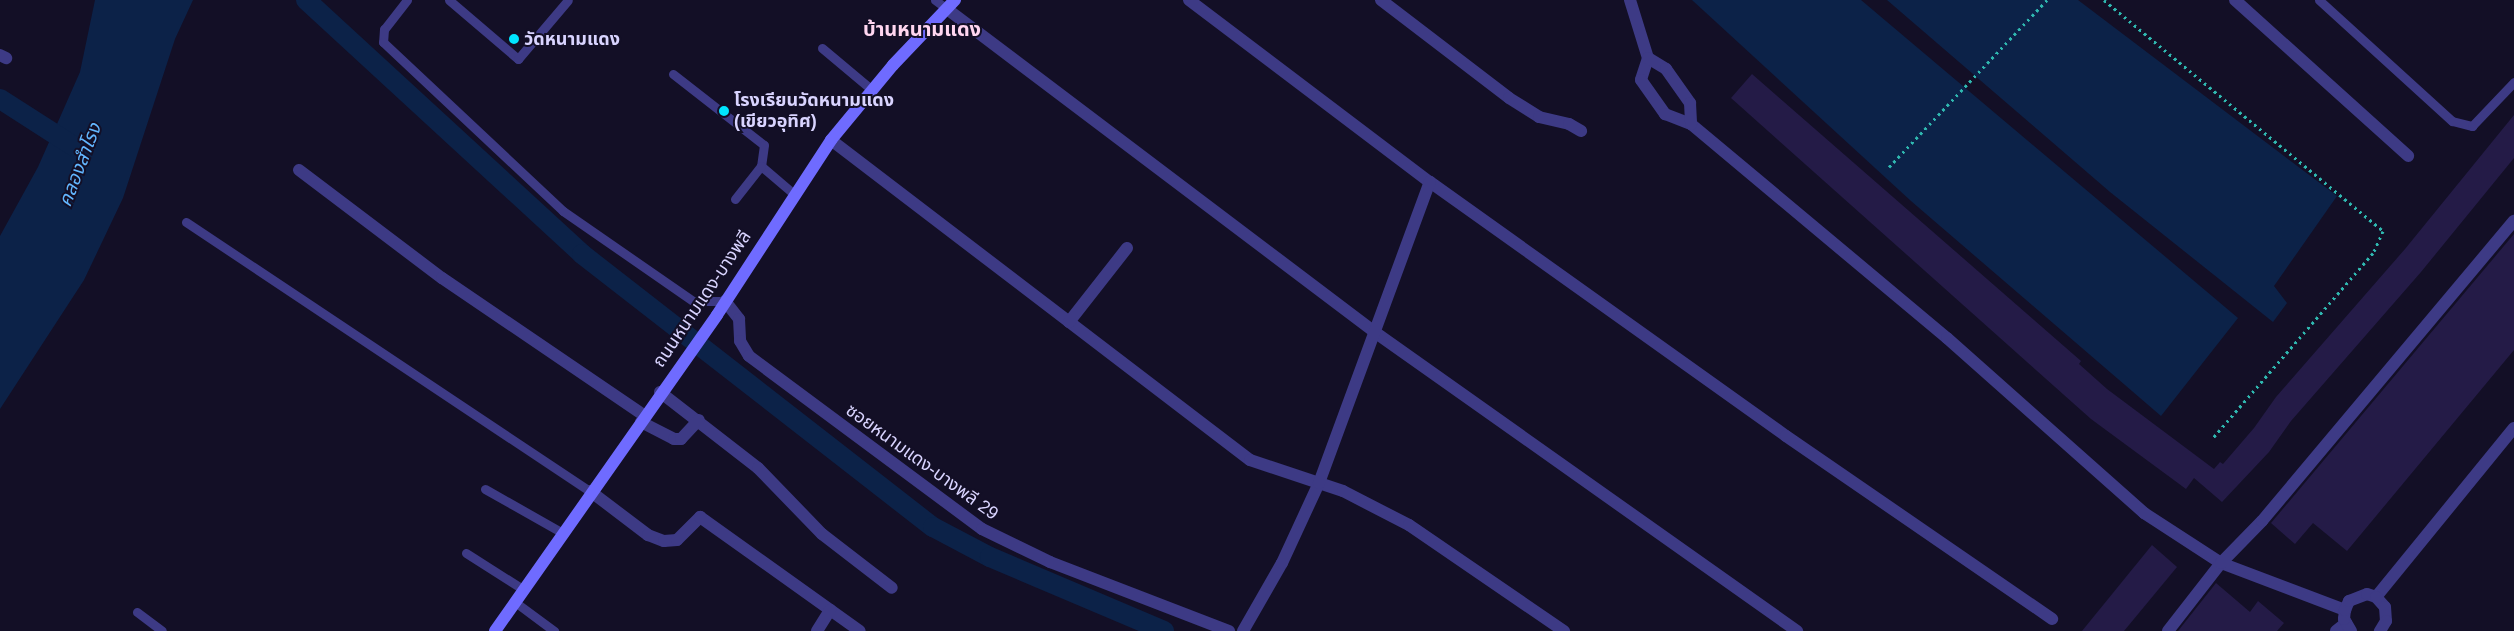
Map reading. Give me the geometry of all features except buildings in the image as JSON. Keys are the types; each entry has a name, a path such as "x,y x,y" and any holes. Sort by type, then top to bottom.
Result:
{"main road":[{"name":"ถนนหนามแดง-บางพลี","path":"495,631 561,532 716,315 831,140 872,90 951,4"}],"street":[{"path":"1189,0 1430,182 1786,436 2052,619"},
{"path":"1381,0 1508,98 1539,117 1569,124 1581,131"},
{"path":"1630,0 1648,58 1641,80 1665,114 1691,124 1947,338 2144,513 2221,563 2345,624 2357,596 2376,597"},
{"path":"2235,0 2408,156"},
{"path":"951,4 1376,333 1797,631"},
{"path":"1648,58 1666,69 1690,103 1691,124"},
{"path":"831,140 1250,460 1343,491 1409,524 1564,631"},
{"path":"299,170 442,278 674,439 681,439 699,420"},
{"path":"1242,631 1282,563 1320,483 1430,182"},
{"path":"2168,631 2221,563 2262,521 2514,221"},
{"path":"1069,322 1127,248"},
{"name":"ซอยหนามแดง-บางพลี 29","path":"725,301 738,319 740,341 749,356 982,529 1050,562 1229,631"},
{"path":"660,392 699,420 768,478 822,534 892,588"},
{"path":"2376,597 2514,428"},
{"path":"590,491 648,535 664,541 677,540 700,517 860,631"},
{"path":"2376,597 2387,614 2380,631"},
{"path":"817,631 830,610"}],"lane":[{"path":"407,0 384,29 383,42 563,210 693,301 725,301"},
{"path":"449,0 518,59 568,0"},
{"path":"935,0 951,4"},
{"path":"2319,0 2452,122 2472,126 2514,82"},
{"path":"822,48 872,90"},
{"path":"673,74 764,145 761,166 735,198"},
{"path":"761,166 794,194"},
{"path":"186,222 590,491"},
{"path":"485,489 561,532"},
{"path":"466,553 524,590"},
{"path":"515,602 554,631"},
{"path":"136,612 162,631"}],"path":[{"path":"1889,166 2047,0"},
{"path":"2104,0 2383,231 2373,252 2213,438"}],"water":[{"name":"คลองสำโรง","path":"95,0 193,0 175,39 123,198 84,280 0,409 0,236 38,167 80,72"},
{"path":"1692,0 1861,0 2238,318 2161,416 1911,201"},
{"path":"1887,0 2078,0 2337,196 2274,286 2287,303 2273,322 2110,192"}],"waterway":[{"path":"306,0 582,254 933,527 990,557 1164,631"},
{"name":"คลองสำโรง","path":"0,99 75,147"}],"place":[{"name":"วัดหนามแดง","path":"514,39"},
{"name":"โรงเรียนวัดหนามแดง (เขียวอุทิศ)","path":"724,111"}],"district":[{"name":"บ้านหนามแดง","path":"922,29"}]}
